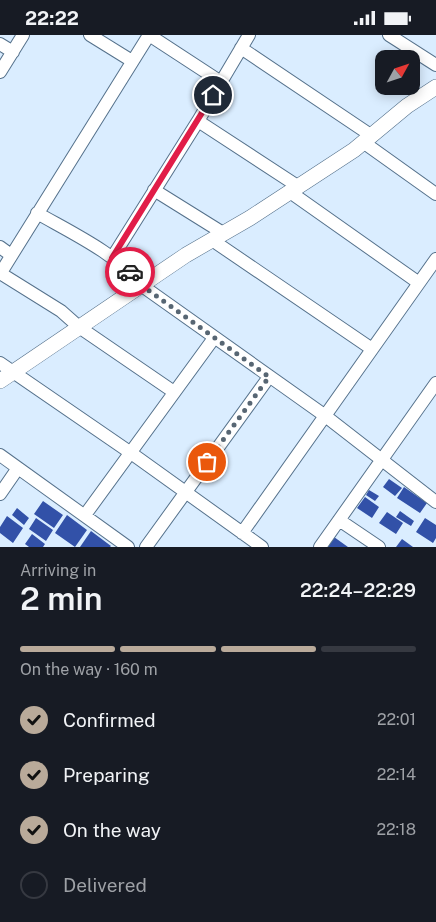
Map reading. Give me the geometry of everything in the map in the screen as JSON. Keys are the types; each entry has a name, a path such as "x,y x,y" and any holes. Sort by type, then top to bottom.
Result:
{"main road":[{"path":"0,381 141,285 217,236 250,218 354,150 407,106 436,87"}],"street":[{"path":"0,72 23,35"},
{"path":"90,35 132,61"},
{"path":"174,392 79,327 61,311 0,274 149,35 221,82"},
{"path":"112,258 198,121 249,35"},
{"path":"389,35 436,65"},
{"path":"0,44 13,52"},
{"path":"241,47 368,139 436,194"},
{"path":"198,121 294,189 419,283"},
{"path":"154,190 372,349"},
{"path":"37,213 112,258 129,271 141,285 324,415 436,502"},
{"path":"0,247 11,255"},
{"path":"242,533 436,259"},
{"path":"85,515 214,338"},
{"path":"0,363 131,453 262,547"},
{"path":"146,547 269,377"},
{"path":"320,547 436,383"},
{"path":"0,455 128,547"},
{"path":"0,494 18,468"},
{"path":"339,520 379,547"}],"building":[{"path":"389,479 402,488 395,496 383,487"},
{"path":"404,487 427,503 420,513 397,498"},
{"path":"369,490 379,496 375,501 366,495"},
{"path":"365,497 379,507 372,518 357,508"},
{"path":"43,501 63,515 54,528 34,514"},
{"path":"17,508 29,518 24,525 12,515"},
{"path":"400,511 414,521 411,526 396,517"},
{"path":"387,512 403,523 396,534 379,523"},
{"path":"67,515 87,530 75,547 55,533"},
{"path":"7,516 23,528 13,543 0,533 0,527"},
{"path":"36,518 53,530 46,541 29,529"},
{"path":"425,518 436,525 436,538 433,543 416,532"},
{"path":"91,531 111,546 80,547"},
{"path":"32,534 45,544 43,547 29,547 25,544"},
{"path":"334,537 348,547 327,547"},
{"path":"402,539 413,547 396,547"}],"way so far":[{"path":"130,272 141,285 269,377 207,462"}],"route":[{"path":"130,272 112,258 213,95"}]}
